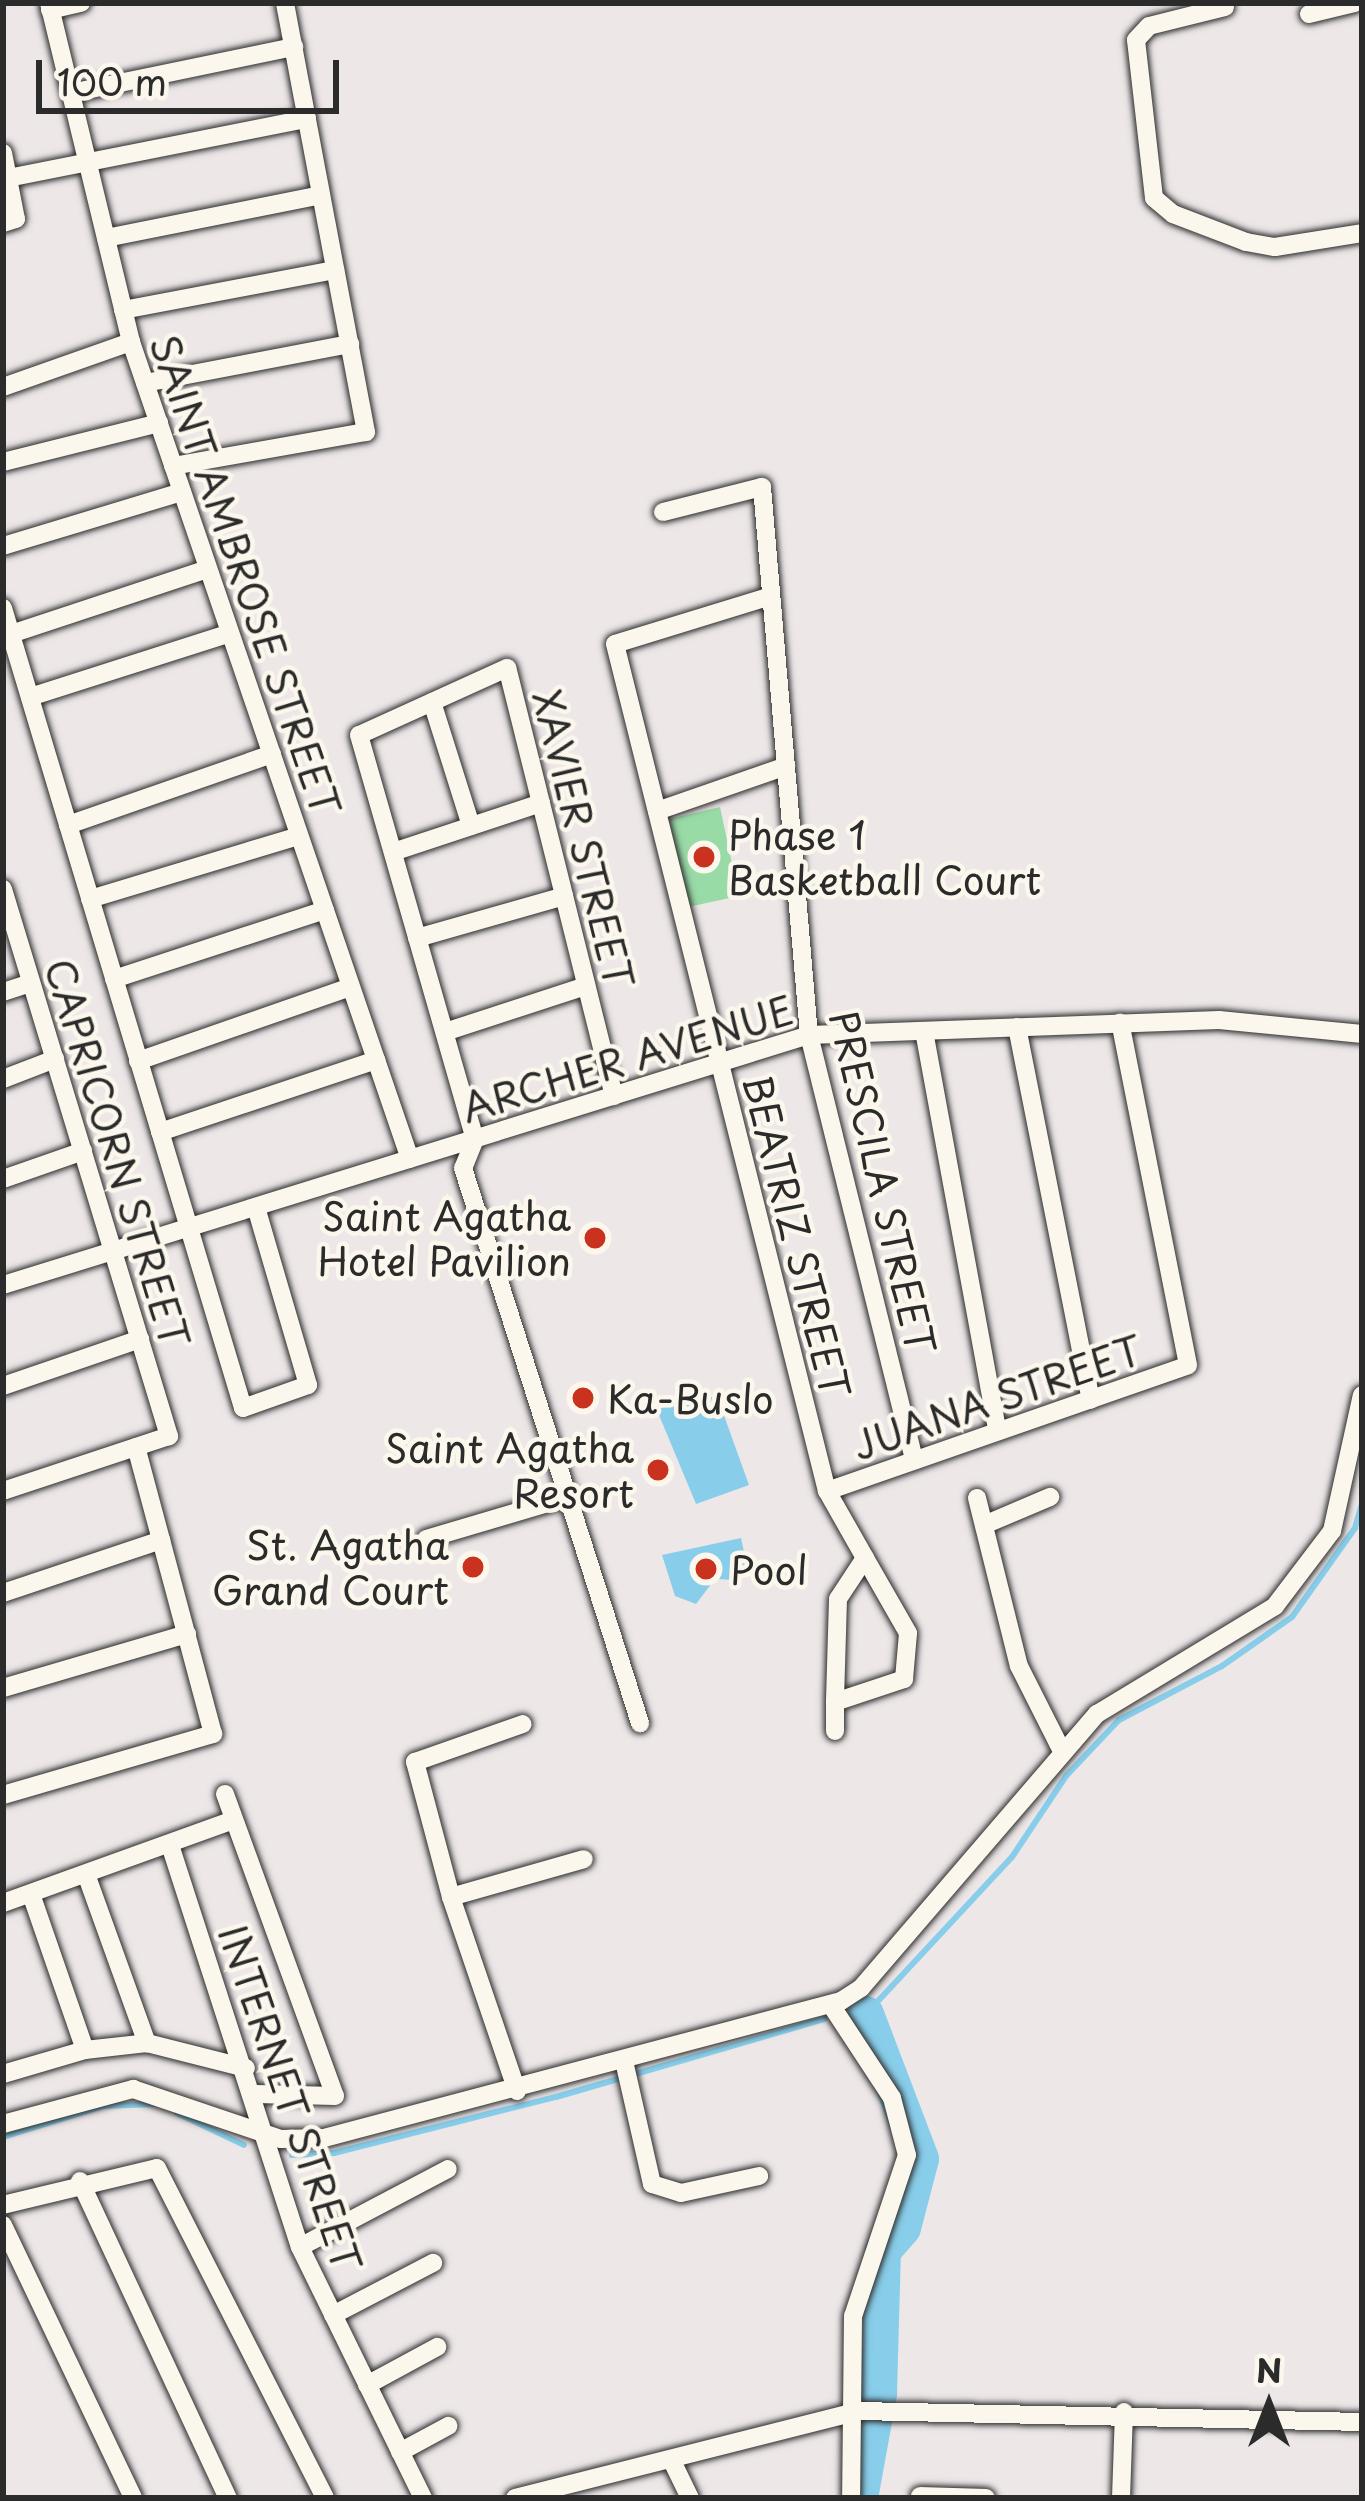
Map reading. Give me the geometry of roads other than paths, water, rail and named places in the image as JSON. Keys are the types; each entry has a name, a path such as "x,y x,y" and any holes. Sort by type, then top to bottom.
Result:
{"street":[{"path":"50,6 81,3"},
{"path":"173,466 366,432 285,3"},
{"path":"1309,14 1355,3"},
{"name":"SAINT AMBROSE STREET","path":"50,6 131,342 410,1159"},
{"path":"1225,7 1149,26 1136,40 1154,198 1246,242 1275,247 1362,233"},
{"path":"70,93 294,47"},
{"path":"8,178 307,119"},
{"path":"3,152 10,221"},
{"path":"106,238 322,195"},
{"path":"123,310 335,270"},
{"path":"3,387 131,342"},
{"path":"145,383 350,344"},
{"path":"3,462 158,423"},
{"name":"PRESCILA STREET","path":"663,512 762,488 809,1035 914,1460"},
{"path":"3,546 182,492"},
{"path":"11,634 208,569"},
{"name":"BEATRIZ STREET","path":"771,596 616,644 827,1491 908,1633 904,1679 835,1702"},
{"path":"3,608 243,1408 308,1385 256,1207"},
{"path":"30,697 230,633"},
{"name":"XAVIER STREET","path":"432,702 507,668 614,1096"},
{"path":"471,826 432,702 359,735 475,1138 463,1168 640,1723"},
{"path":"68,825 272,754"},
{"path":"657,811 786,766"},
{"path":"392,852 541,803"},
{"path":"90,899 299,836"},
{"path":"417,938 564,896"},
{"name":"CAPRICORN STREET","path":"5,902 169,1436 136,1447"},
{"path":"114,980 325,910"},
{"path":"3,992 32,983"},
{"path":"445,1032 586,986"},
{"path":"138,1061 351,987"},
{"name":"ARCHER AVENUE","path":"3,1285 809,1035 1219,1020 1362,1034"},
{"name":"JUANA STREET","path":"827,1491 1188,1365 1120,1023"},
{"path":"1017,1027 1091,1400"},
{"path":"923,1030 997,1430"},
{"path":"3,1078 55,1059"},
{"path":"160,1132 376,1060"},
{"path":"3,1179 82,1151"},
{"path":"3,1386 140,1339"},
{"path":"3,2124 134,2089 281,2140 352,2134 517,2091 626,2070 831,2006 861,1988 1096,1714 1275,1606 1332,1531 1362,1395"},
{"path":"3,1491 136,1447 213,1734 3,1795"},
{"path":"426,1539 571,1496"},
{"path":"985,1525 1050,1497"},
{"path":"976,1498 1019,1666 1062,1751"},
{"path":"3,1593 161,1540"},
{"path":"835,1731 838,1599 865,1558"},
{"path":"3,1688 187,1634"},
{"path":"517,2091 451,1897 415,1762 523,1724"},
{"path":"225,1794 335,2096 256,2094"},
{"path":"3,1903 234,1820"},
{"name":"INTERNET STREET","path":"170,1845 256,2094 300,2247 423,2498"},
{"path":"451,1897 584,1859"},
{"path":"86,1874 147,2043"},
{"path":"31,1894 86,2050"},
{"path":"831,2006 892,2098 907,2155 854,2316 851,2498"},
{"path":"5,2066 147,2043 246,2068"},
{"path":"626,2070 652,2184 681,2193 759,2176"},
{"path":"3,2205 80,2181 157,2168 325,2498"},
{"path":"300,2247 448,2169"},
{"path":"80,2181 228,2498"},
{"path":"3,2224 133,2498"},
{"path":"333,2315 433,2263"},
{"path":"368,2385 437,2347"},
{"path":"515,2498 854,2412 1124,2412 1362,2422"},
{"path":"1121,2498 1124,2412"},
{"path":"400,2452 448,2426"},
{"path":"672,2461 690,2498"},
{"path":"594,2479 604,2498"},
{"path":"920,2496 986,2498"}],"water":[{"path":"717,1396 749,1485 696,1504 659,1415 661,1408"},
{"name":"Pool","path":"741,1538 747,1566 736,1580 715,1579 696,1604 675,1596 662,1555"}],"waterway":[{"path":"850,2015 866,2014 1012,1857 1066,1776 1119,1720 1222,1666 1292,1617 1355,1528 1362,1503"},
{"path":"860,2498 879,2393 883,2251 903,2228 921,2159 866,2014"},
{"path":"292,2155 334,2153 556,2097 824,2019"},
{"path":"3,2137 103,2106 154,2104"},
{"path":"177,2113 244,2145"}],"place":[{"name":"Phase 1 Basketball Court","path":"704,857"},
{"name":"Saint Agatha Hotel Pavilion","path":"595,1238"},
{"name":"Ka-Buslo","path":"583,1398"},
{"name":"Saint Agatha Resort","path":"658,1470"},
{"name":"St. Agatha Grand Court","path":"473,1567"},
{"name":"Pool","path":"706,1569"}]}
